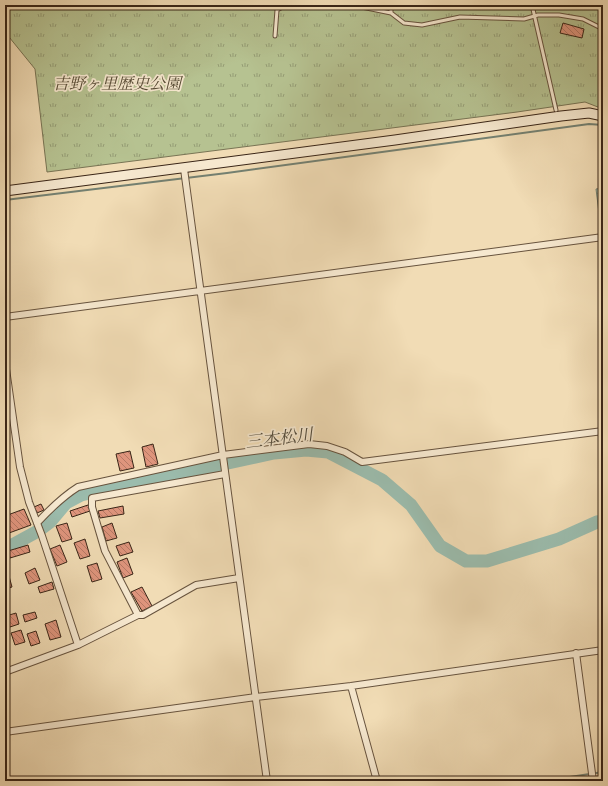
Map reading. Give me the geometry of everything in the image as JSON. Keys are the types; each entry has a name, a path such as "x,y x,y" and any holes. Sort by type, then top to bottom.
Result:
{"street":[{"path":"5,191 395,140 561,116 589,113 603,116"},
{"path":"184,168 267,781"},
{"path":"5,317 201,292 603,237"},
{"path":"5,362 20,468 29,502 38,523 78,645"},
{"path":"38,523 52,506 78,487 223,455 309,444 327,446 345,452 362,462 603,431"},
{"path":"138,615 105,551 92,507 92,498 226,474"},
{"path":"5,672 78,645 138,615 143,615 196,585 239,578"},
{"path":"5,732 256,697 351,686 603,650"},
{"path":"576,653 593,781"},
{"path":"351,686 377,781"}],"lane":[{"path":"276,36 277,10 286,5"},
{"path":"352,5 391,14 404,23 422,25 460,17 524,19 535,16 559,15 583,20 603,29"},
{"path":"391,5 391,14"},
{"path":"532,5 556,110"}],"green space":[{"name":"吉野ヶ里歴史公園","path":"5,5 603,5 603,109 585,102 47,172 35,69 5,32"}],"water":[{"path":"603,188 603,229 601,229 596,189"}],"building":[{"path":"563,23 584,29 582,38 560,33"},
{"path":"153,444 158,464 146,467 142,447"},
{"path":"130,451 134,468 120,471 116,454"},
{"path":"41,504 44,510 37,513 34,507"},
{"path":"88,505 90,511 72,517 70,511"},
{"path":"123,506 124,514 100,518 98,511"},
{"path":"24,509 31,525 9,533 5,524 5,516"},
{"path":"67,523 72,539 62,542 56,526"},
{"path":"112,523 117,538 106,541 102,527"},
{"path":"85,539 90,556 80,559 74,543"},
{"path":"129,542 133,552 120,556 116,546"},
{"path":"28,545 30,552 10,558 8,551"},
{"path":"60,545 67,562 57,566 50,549"},
{"path":"127,558 133,574 123,578 117,562"},
{"path":"97,563 102,579 92,582 87,566"},
{"path":"35,568 40,580 29,584 25,573"},
{"path":"7,569 12,587 5,589 5,570"},
{"path":"52,582 54,589 40,593 38,587"},
{"path":"142,587 152,606 142,611 131,592"},
{"path":"35,612 37,618 25,622 23,615"},
{"path":"16,613 19,624 10,627 6,616"},
{"path":"56,620 61,637 50,640 45,624"},
{"path":"21,630 25,642 15,645 11,633"},
{"path":"36,631 40,643 31,646 27,634"},
{"path":"5,647 9,660 5,661"}],"waterway":[{"path":"5,200 227,173 589,124 603,125"},
{"name":"三本松川","path":"5,549 38,531 50,522 66,503 81,495 274,453 306,450 328,452 382,480 411,505 440,546 466,561 487,561 559,539 597,522 603,521"},
{"path":"543,781 603,772"}]}
